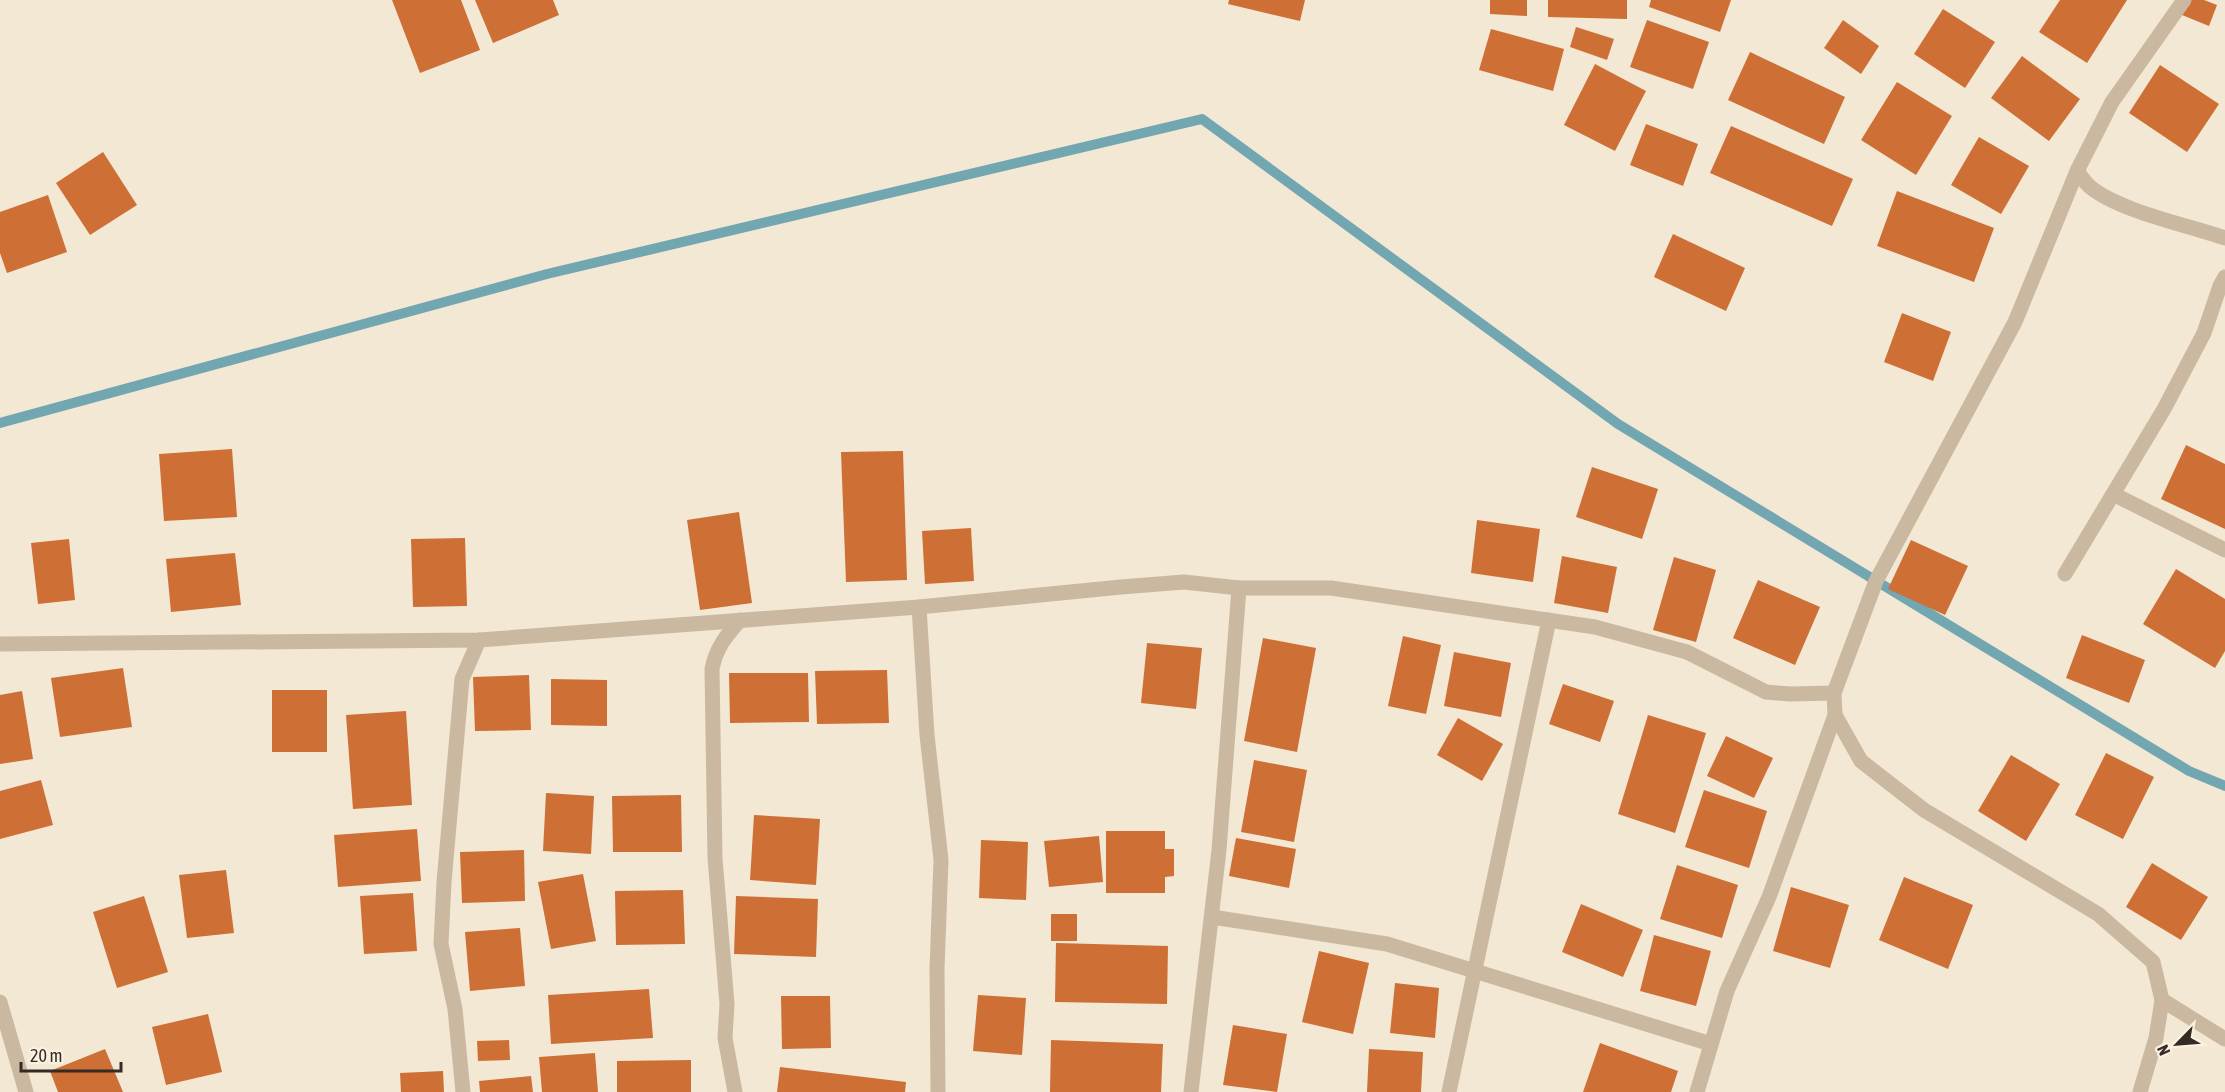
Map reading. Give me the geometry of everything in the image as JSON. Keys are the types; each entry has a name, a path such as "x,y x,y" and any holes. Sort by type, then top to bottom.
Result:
{"street":[{"path":"1697,1092 1727,991 1768,897 1835,715 1834,693 1876,581 2015,322 2077,171 2112,102 2184,0"},
{"path":"2077,171 2089,185 2105,197 2149,214 2225,238"},
{"path":"2065,574 2164,409 2204,333 2220,286 2225,278"},
{"path":"2113,494 2225,550"},
{"path":"0,644 479,640 919,607 1184,582 1239,588 1331,588 1594,627 1687,652 1766,692 1834,693"},
{"path":"1191,1092 1212,917 1239,588"},
{"path":"919,607 927,735 940,860 937,969 939,1092"},
{"path":"735,1092 725,1038 727,1004 715,858 712,669 714,656 721,642 740,620"},
{"path":"1449,1092 1549,620"},
{"path":"463,1092 454,1010 441,944 444,882 462,679 479,640"},
{"path":"1835,715 1861,761 1924,810 2098,914 2153,962 2162,1000 2156,1038 2140,1092"},
{"path":"1212,917 1387,944 1711,1044"},
{"path":"2162,1000 2225,1039"},
{"path":"0,1002 26,1092"}],"building":[{"path":"392,0 461,0 480,50 420,73"},
{"path":"475,0 553,0 559,15 493,43"},
{"path":"1229,0 1305,0 1300,21 1228,4"},
{"path":"1490,0 1527,0 1527,16 1490,14"},
{"path":"1548,0 1627,0 1627,19 1548,17"},
{"path":"1651,0 1731,0 1720,32 1649,7"},
{"path":"2060,0 2127,0 2087,63 2039,32"},
{"path":"2188,0 2204,0 2217,5 2209,26 2182,15"},
{"path":"1943,9 1995,42 1965,88 1914,54"},
{"path":"1647,20 1709,42 1693,89 1630,67"},
{"path":"1843,20 1879,46 1861,74 1824,48"},
{"path":"1576,27 1614,39 1607,60 1570,47"},
{"path":"1491,29 1564,49 1553,91 1479,70"},
{"path":"1750,52 1845,97 1824,144 1728,100"},
{"path":"2022,56 2080,99 2049,141 1991,98"},
{"path":"1595,64 1646,91 1615,151 1564,125"},
{"path":"2160,65 2219,104 2187,152 2129,113"},
{"path":"1897,82 1952,116 1916,175 1861,140"},
{"path":"1646,124 1698,144 1683,186 1630,165"},
{"path":"1731,126 1853,179 1832,226 1710,173"},
{"path":"1979,137 2029,166 2001,214 1951,185"},
{"path":"103,152 137,205 90,235 56,183"},
{"path":"1897,191 1994,228 1974,282 1877,246"},
{"path":"48,195 67,252 7,273 0,253 0,212"},
{"path":"1673,234 1745,268 1726,311 1654,277"},
{"path":"1902,313 1951,332 1933,381 1884,362"},
{"path":"2186,445 2225,464 2225,529 2161,499"},
{"path":"232,449 237,517 164,521 159,454"},
{"path":"903,451 907,580 846,582 841,452"},
{"path":"1592,467 1658,489 1642,539 1576,517"},
{"path":"739,512 752,603 700,610 687,520"},
{"path":"1477,520 1540,529 1533,582 1471,573"},
{"path":"971,528 974,581 925,584 922,531"},
{"path":"465,538 467,606 413,607 411,539"},
{"path":"69,539 75,600 38,604 31,543"},
{"path":"1911,540 1968,566 1945,615 1888,589"},
{"path":"235,553 241,605 171,612 166,559"},
{"path":"1562,556 1617,567 1608,613 1554,603"},
{"path":"1674,557 1716,570 1696,642 1653,630"},
{"path":"2176,569 2225,599 2225,651 2215,668 2143,624"},
{"path":"1758,580 1820,607 1795,665 1733,638"},
{"path":"2082,635 2145,660 2129,703 2066,678"},
{"path":"1403,636 1441,645 1426,714 1388,706"},
{"path":"1263,638 1316,648 1297,752 1244,741"},
{"path":"1147,643 1202,648 1196,709 1141,703"},
{"path":"1454,652 1511,663 1501,717 1444,706"},
{"path":"123,668 132,727 60,737 51,678"},
{"path":"887,670 889,723 817,724 815,671"},
{"path":"729,673 808,673 809,722 730,723"},
{"path":"529,675 531,730 475,731 473,677"},
{"path":"551,679 607,680 607,726 551,725"},
{"path":"1563,684 1614,701 1600,742 1549,724"},
{"path":"272,690 327,690 327,752 272,752"},
{"path":"22,691 33,759 0,764 0,695"},
{"path":"406,711 412,805 353,809 346,715"},
{"path":"1648,715 1706,733 1675,833 1618,814"},
{"path":"1458,718 1503,744 1482,781 1437,755"},
{"path":"1726,736 1773,758 1754,798 1707,776"},
{"path":"2106,753 2154,777 2123,839 2075,815"},
{"path":"2011,755 2060,784 2026,841 1978,811"},
{"path":"1254,760 1307,770 1294,842 1241,832"},
{"path":"41,780 53,825 0,839 0,791"},
{"path":"1704,790 1767,811 1749,868 1685,847"},
{"path":"546,793 594,796 591,854 543,851"},
{"path":"681,795 682,852 613,852 612,796"},
{"path":"754,815 820,819 816,885 750,880"},
{"path":"417,829 421,881 338,887 334,835"},
{"path":"1106,831 1165,831 1165,849 1174,849 1174,876 1165,877 1165,893 1106,893"},
{"path":"1099,836 1103,882 1049,887 1044,841"},
{"path":"1236,838 1296,849 1289,888 1229,876"},
{"path":"981,840 1028,842 1026,900 979,898"},
{"path":"524,850 525,901 462,903 460,852"},
{"path":"2152,863 2208,897 2181,940 2126,907"},
{"path":"1677,865 1738,885 1722,938 1660,919"},
{"path":"226,870 234,933 187,938 179,875"},
{"path":"583,874 596,941 551,949 538,882"},
{"path":"1904,877 1973,905 1948,969 1879,940"},
{"path":"1791,887 1849,905 1830,968 1773,951"},
{"path":"683,890 685,944 616,945 615,891"},
{"path":"413,893 417,951 364,954 360,896"},
{"path":"144,896 168,972 117,988 93,912"},
{"path":"736,896 818,899 816,957 734,954"},
{"path":"1581,904 1643,930 1623,977 1562,952"},
{"path":"1051,914 1077,914 1077,941 1051,941"},
{"path":"520,928 525,986 470,991 465,932"},
{"path":"1654,935 1711,951 1696,1006 1640,991"},
{"path":"1056,943 1168,946 1167,1004 1055,1002"},
{"path":"1319,951 1369,963 1353,1034 1302,1022"},
{"path":"1395,983 1439,988 1435,1038 1390,1033"},
{"path":"649,989 653,1038 551,1044 548,995"},
{"path":"978,995 1026,998 1022,1055 973,1051"},
{"path":"781,996 830,996 831,1048 782,1049"},
{"path":"208,1014 222,1072 166,1085 152,1027"},
{"path":"1233,1025 1287,1034 1277,1092 1223,1085"},
{"path":"509,1040 510,1060 478,1061 477,1041"},
{"path":"1051,1040 1163,1044 1161,1092 1050,1092"},
{"path":"1600,1043 1678,1071 1671,1092 1583,1092"},
{"path":"105,1049 123,1092 58,1092 50,1071"},
{"path":"1369,1049 1423,1052 1421,1092 1367,1092"},
{"path":"595,1053 598,1092 542,1092 539,1057"},
{"path":"691,1060 691,1092 617,1092 617,1061"},
{"path":"780,1067 906,1082 905,1092 777,1092"},
{"path":"443,1071 444,1092 401,1092 400,1073"},
{"path":"531,1076 533,1092 480,1092 479,1081"}],"waterway":[{"path":"0,423 547,274 1202,119 1618,424 2189,771 2225,786"}]}
